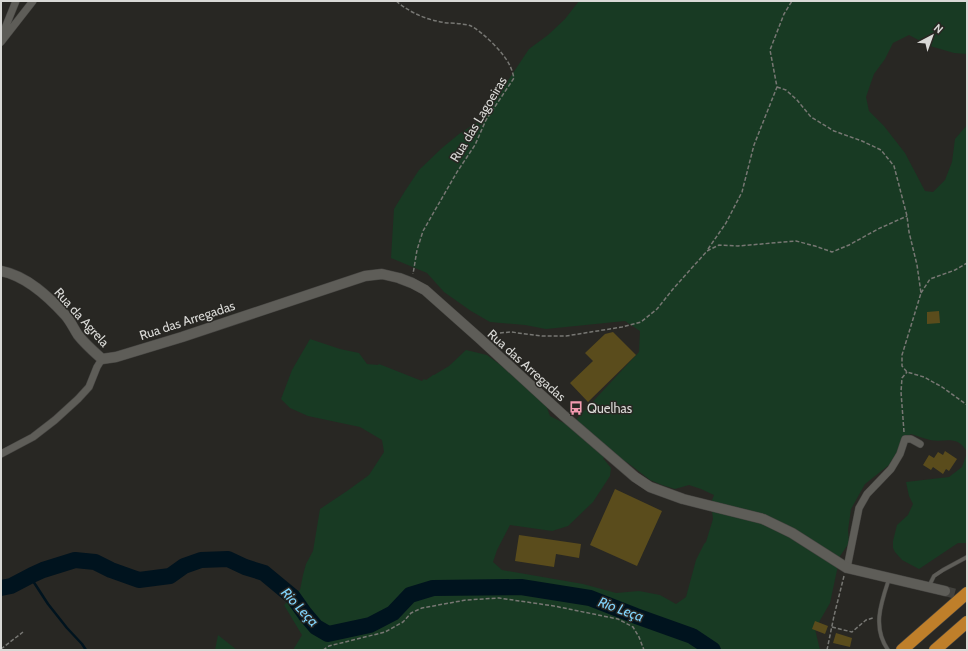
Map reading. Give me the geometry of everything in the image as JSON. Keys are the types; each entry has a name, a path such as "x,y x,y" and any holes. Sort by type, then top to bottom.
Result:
{"highway":[{"path":"906,646 967,593"},
{"path":"935,650 967,622"}],"street":[{"path":"1,38 16,1"},
{"path":"1,42 33,1"},
{"name":"Rua da Agrela","path":"1,270 10,272 33,285 49,298 67,317 88,347 102,359"},
{"name":"Rua das Arregadas","path":"102,359 116,357 182,337 364,276 382,274 399,278 425,290 563,415 636,477 650,487 683,499 763,519 792,532 847,568 946,591"},
{"path":"1,454 33,437 55,420 78,399 89,387 102,359"},
{"path":"847,568 859,508 867,494 891,469 900,454 905,439 911,439 920,444"}],"lane":[{"path":"928,587 934,576 967,557"},
{"path":"888,650 884,644 879,627 880,605 889,578"}],"path":[{"name":"Rua das Lagoeiras","path":"396,1 424,18 439,22 471,26 485,36 497,48 510,65 514,78 486,120 475,145 457,172 423,231 417,250 412,283"},
{"path":"479,338 486,334 511,332 542,336 566,336 622,327 641,322 657,309 707,250 726,223 742,192 754,145 777,87 770,50 784,14 792,1"},
{"path":"777,87 786,90 797,100 811,117 834,131 862,141 881,150 894,166 907,216 921,293"},
{"path":"707,250 719,245 738,246 796,241 832,252 907,216"},
{"path":"967,263 955,270 930,278 921,293 902,355 902,366 907,372 924,377 942,387 967,405"},
{"path":"905,439 901,392 902,378 907,372"},
{"path":"827,650 847,568"},
{"path":"323,650 329,646 385,632 403,622 411,613 422,608 466,600 499,598 554,606 618,619 633,627 644,650"},
{"path":"832,628 852,632 866,620 880,616"},
{"path":"1,649 23,632"}],"green space":[{"path":"579,1 967,1 967,54 954,53 930,46 909,35 893,43 885,59 874,74 866,97 869,111 884,126 905,153 925,191 933,192 945,180 952,162 955,139 967,125 967,452 963,446 955,441 935,441 911,434 901,443 889,465 865,484 851,509 848,530 849,543 840,556 830,603 815,629 820,650 293,650 302,635 284,605 300,590 306,564 313,551 320,509 369,475 384,452 382,440 360,427 308,416 290,408 281,399 292,370 310,339 340,349 359,353 367,364 379,364 422,381 449,366 466,350 487,355 525,383 545,402 550,416 570,426 639,352 640,331 625,321 546,329 525,325 490,322 444,292 427,273 391,258 394,209 419,170 459,134 481,121 529,49 548,35 565,19","holes":["614,455 628,463 650,480 662,485 675,489 689,485 714,495 711,503 713,519 706,542 696,560 686,597 676,604 660,595 639,591 616,593 583,584 502,570 493,562 497,550 510,525 552,531 568,526 593,502 610,476 611,468 603,458"]},
{"path":"967,453 967,543 958,543 919,569 902,560 893,548 897,525 908,515 913,504 909,496 906,482 949,477 962,467"},
{"path":"218,635 237,650 215,650"}],"building":[{"path":"939,311 940,323 927,324 927,312"},
{"path":"613,332 636,355 588,402 570,383 593,361 585,353 605,334"},
{"path":"945,451 957,459 949,471 946,469 943,474 933,467 931,470 923,465 929,455 934,458 938,452 943,455"},
{"path":"615,489 662,511 637,566 590,545"},
{"path":"519,535 581,544 579,558 556,554 554,567 515,561"},
{"path":"815,621 828,626 825,634 812,629"},
{"path":"836,633 852,638 850,647 833,643"}],"waterway":[{"name":"Rio Leça","path":"1,588 11,586 43,570 75,560 95,562 111,570 139,580 170,576 184,566 201,560 228,559 245,567 264,573 293,597 316,627 328,634 370,625 393,613 410,595 433,588 521,587 590,598 692,636 713,650"},
{"path":"32,575 33,581 48,604 86,650"}],"tunnel":[{"path":"945,591 967,597"}],"place":[{"name":"Quelhas","path":"576,408"}]}
